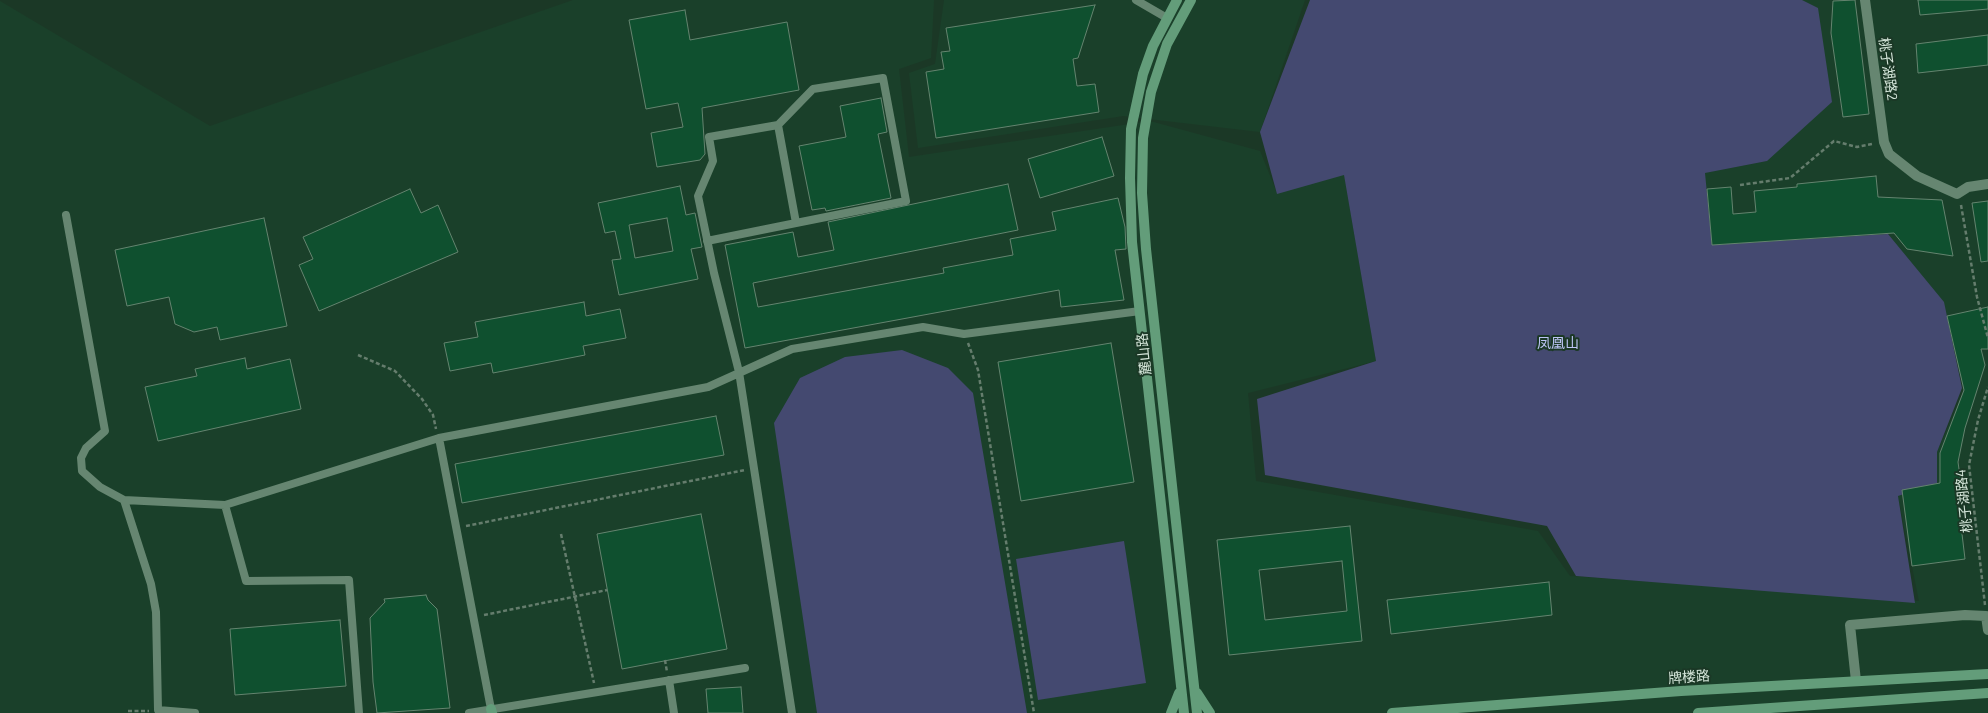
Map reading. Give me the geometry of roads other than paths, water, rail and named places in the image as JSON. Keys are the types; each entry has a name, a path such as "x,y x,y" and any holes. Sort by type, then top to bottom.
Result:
{"main road":[{"name":"麓山路","path":"1177,0 1153,46 1143,74 1131,129 1130,223 1184,713"},
{"name":"麓山路","path":"1191,0 1167,44 1152,92 1143,138 1142,193 1147,259 1197,713"},
{"name":"牌楼路","path":"1392,713 1681,691 1988,674"},
{"path":"1194,683 1201,701 1210,713"},
{"path":"1171,713 1178,699 1180,684"},
{"path":"1698,713 1988,693"}],"street":[{"name":"桃子湖路2","path":"1865,0 1884,142 1893,160 1930,183 1957,194 1968,187 1988,184"},
{"path":"1856,681 1850,625 1965,615 1986,616 1988,630"}],"lane":[{"path":"1136,0 1167,18"},
{"path":"707,241 906,200 883,78 813,89 778,125 709,136 713,161 698,196 707,241 739,372 792,713"},
{"path":"778,125 796,223"},
{"path":"66,215 105,431 86,448 81,458 82,471 100,487 124,500 225,505 439,438 708,387 792,349 923,327 964,334 1140,312"},
{"path":"439,438 492,711"},
{"path":"124,500 151,584 156,612 158,710 195,713"},
{"path":"225,505 246,581 349,580 359,713"},
{"path":"470,713 492,711 745,668"},
{"path":"669,680 674,713"}],"park label":[{"name":"凤凰山","path":"1558,343"}]}
